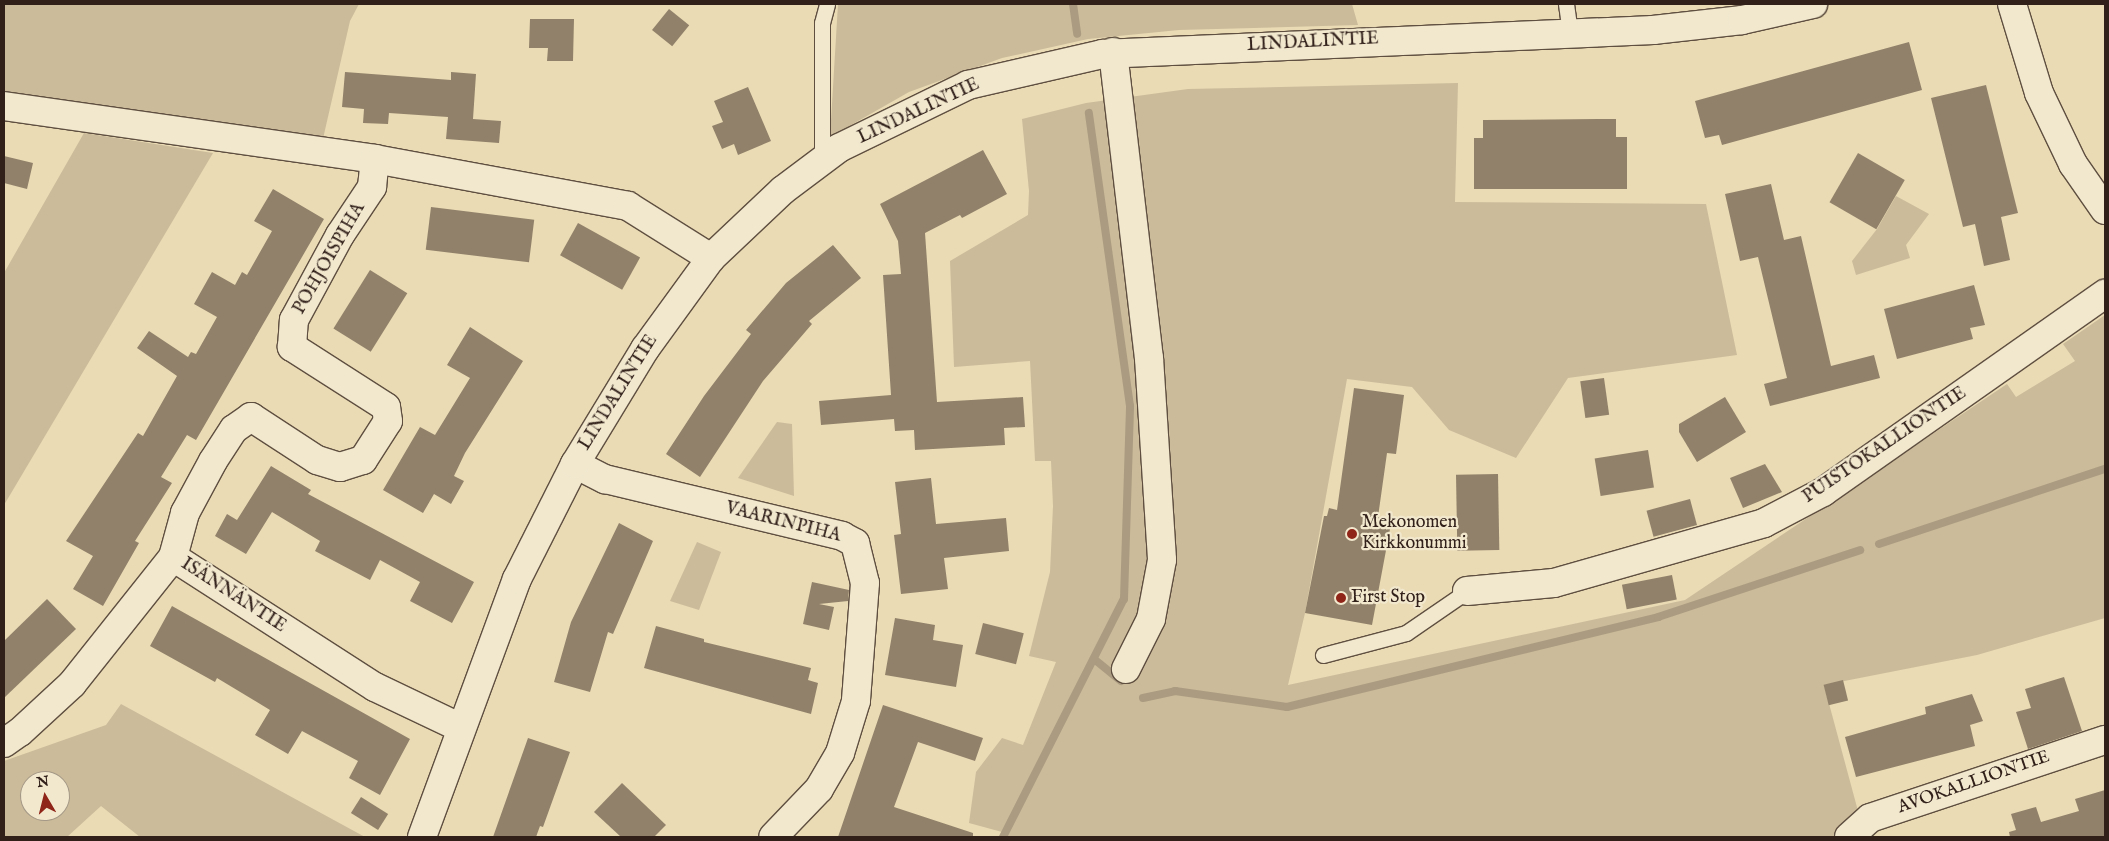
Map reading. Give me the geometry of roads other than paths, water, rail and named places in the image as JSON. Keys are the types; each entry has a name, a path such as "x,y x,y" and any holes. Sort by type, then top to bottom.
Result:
{"street":[{"path":"2012,4 2039,93 2073,164 2105,210"},
{"name":"LINDALINTIE","path":"422,837 517,580 574,464 645,349 711,258 783,190 839,148 968,86 1077,58 1113,52 1695,26 1800,5"},
{"path":"1113,52 1149,358 1162,560 1151,619 1126,669"},
{"path":"4,106 375,159 628,206 711,258"},
{"name":"POHJOISPIHA","path":"173,557 185,513 213,461 234,429 251,417 317,460 340,467 363,460 388,422 386,407 292,348 294,320 340,235 372,187 375,159"},
{"name":"PUISTOKALLIONTIE","path":"1467,591 1554,583 1764,523 1822,492 2105,294"},
{"name":"VAARINPIHA","path":"574,464 605,479 842,536 855,543 865,583 856,701 840,753 819,789 773,837"},
{"name":"ISÄNNÄNTIE","path":"4,743 20,732 72,684 173,557 375,687 461,728"},
{"name":"AVOKALLIONTIE","path":"1849,837 1870,818 2105,740"}],"lane":[{"path":"822,162 822,23 827,4"},
{"path":"1566,4 1570,32"},
{"path":"1323,655 1406,633 1467,591"}],"waterway":[{"path":"1073,4 1077,34"},
{"path":"1003,837 1124,599 1130,406 1089,113"},
{"path":"1879,544 2105,469"},
{"path":"1143,698 1175,691 1287,707 1658,617 1860,550"},
{"path":"1094,659 1121,681"}],"place":[{"name":"Mekonomen Kirkkonummi","path":"1352,534"},
{"name":"First Stop","path":"1341,598"}]}
